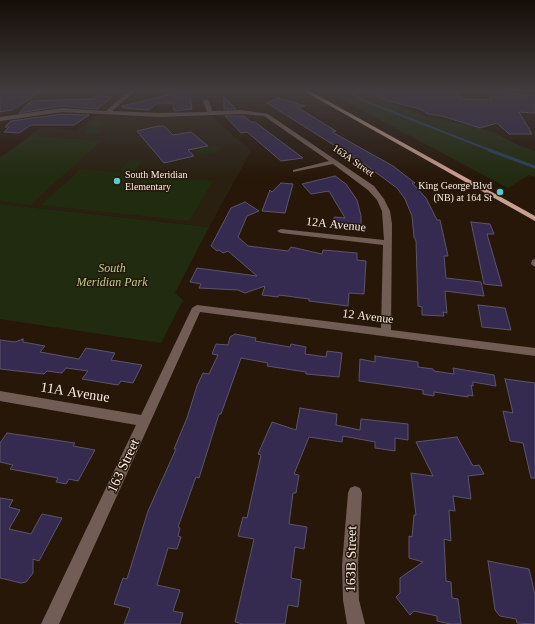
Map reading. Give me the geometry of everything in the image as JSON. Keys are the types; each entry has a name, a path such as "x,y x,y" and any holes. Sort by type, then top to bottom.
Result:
{"main road":[{"path":"356,119 535,219"}],"street":[{"name":"163A Street","path":"271,119 371,188 380,199 386,211 388,243 386,333"},
{"path":"295,172 334,162"},
{"name":"12A Avenue","path":"281,231 388,243"},
{"name":"12 Avenue","path":"197,308 535,352"},
{"name":"163 Street","path":"50,624 197,308"},
{"name":"11A Avenue","path":"0,396 145,421"},
{"name":"163B Street","path":"355,493 350,565 351,600 356,624"}],"shaded area":[{"name":"South Meridian Elementary","path":"92,119 215,119 251,151 209,227 0,204 0,157 42,127 77,131"}],"green space":[{"path":"379,119 441,119 491,131 520,146 535,151 535,177 529,175 508,188"},
{"path":"94,122 102,122 105,124 96,128 101,130 101,133 94,135 85,133 86,130 92,127 89,126"},
{"path":"32,136 101,141 30,205 0,201 0,158"},
{"path":"216,145 222,151 199,155 194,150"},
{"path":"130,160 142,161 133,172 120,170"},
{"path":"81,169 213,181 189,221 41,205"},
{"name":"South Meridian Park","path":"0,204 209,227 175,293 183,300 161,343 0,319"}],"building":[{"path":"25,119 83,119 74,125 31,125 19,133 4,132 9,127 5,127 11,121"},
{"path":"228,119 248,119 251,122 255,122 303,158 281,161 247,132 241,133"},
{"path":"293,119 317,119 336,131 332,132 393,166 415,183 412,183 426,198 437,220 440,220 448,256 444,256 446,278 481,282 484,296 445,291 447,313 443,312 444,316 422,315 422,307 418,306 416,241 414,237 412,216 405,199 397,188 367,166"},
{"path":"452,119 523,119 532,134 509,134 497,123 480,128"},
{"path":"164,126 173,135 191,132 208,146 188,150 194,156 164,163 137,131"},
{"path":"335,176 346,184 357,200 361,216 361,226 355,226 355,229 334,228 334,217 345,218 329,191 311,194 302,184"},
{"path":"281,183 293,184 285,213 262,211 270,190 272,192"},
{"path":"245,202 259,211 247,216 238,237 248,246 288,251 291,247 322,254 323,250 357,253 357,260 366,261 364,294 349,293 348,306 309,301 309,299 279,295 278,297 262,295 265,286 245,293 238,290 199,288 201,284 190,282 197,268 257,276 228,251 223,253 219,250 217,251 211,246 231,208"},
{"path":"471,222 490,224 494,234 487,234 502,286 484,284"},
{"path":"478,305 505,308 511,330 482,327"},
{"path":"235,334 256,338 255,341 290,347 291,344 306,347 305,354 326,357 327,351 342,353 339,377 306,374 306,372 267,366 268,363 241,358 221,414 219,414 199,478 196,477 178,527 180,528 178,536 181,537 177,549 168,548 157,585 180,590 173,611 183,613 180,624 124,624 130,608 114,604 123,578 127,579 148,511 176,449 174,449 187,418 197,386 203,373 209,374 218,355 212,354 216,344 228,345 230,337"},
{"path":"23,339 23,342 45,346 40,352 79,359 86,348 115,353 111,360 142,365 133,383 121,381 118,385 82,379 88,371 66,368 62,373 47,371 44,374 0,369 0,340 15,342"},
{"path":"375,356 418,362 418,367 433,369 434,371 454,374 453,368 494,375 496,386 473,382 473,386 471,385 473,396 468,395 468,397 434,392 434,396 423,394 423,390 359,381 360,359 375,362"},
{"path":"505,379 535,383 535,478 531,478 523,443 510,441 503,411 513,413"},
{"path":"300,408 337,414 336,425 360,430 361,419 408,424 408,440 395,438 395,451 375,448 375,442 343,436 342,442 309,437 294,474 299,475 296,493 293,493 289,524 307,527 304,549 295,547 291,578 301,580 298,607 288,605 285,624 243,624 235,622 254,539 238,536 243,517 247,518 261,455 258,454 272,422 296,430"},
{"path":"7,433 75,443 73,446 95,450 78,481 69,479 66,484 56,482 58,478 10,469 13,465 0,462 0,443"},
{"path":"457,437 473,466 479,465 484,474 468,476 471,499 453,496 455,511 449,510 451,541 444,539 446,581 451,582 452,598 458,599 461,624 450,624 437,621 437,616 414,611 410,615 396,597 400,593 400,578 423,562 409,558 409,536 412,537 414,515 416,515 411,473 433,476 416,442"},
{"path":"0,498 13,500 9,507 20,510 9,529 31,534 42,514 62,518 39,561 33,559 33,573 26,582 21,583 0,578"},
{"path":"488,561 529,569 535,595 535,624 517,623 516,619 500,616 495,610"}],"waterway":[{"path":"411,119 492,151"},
{"path":"489,150 535,167"}],"place":[{"name":"South Meridian Elementary","path":"117,181"},
{"name":"King George Blvd (NB) at 164 St","path":"500,192"}]}
